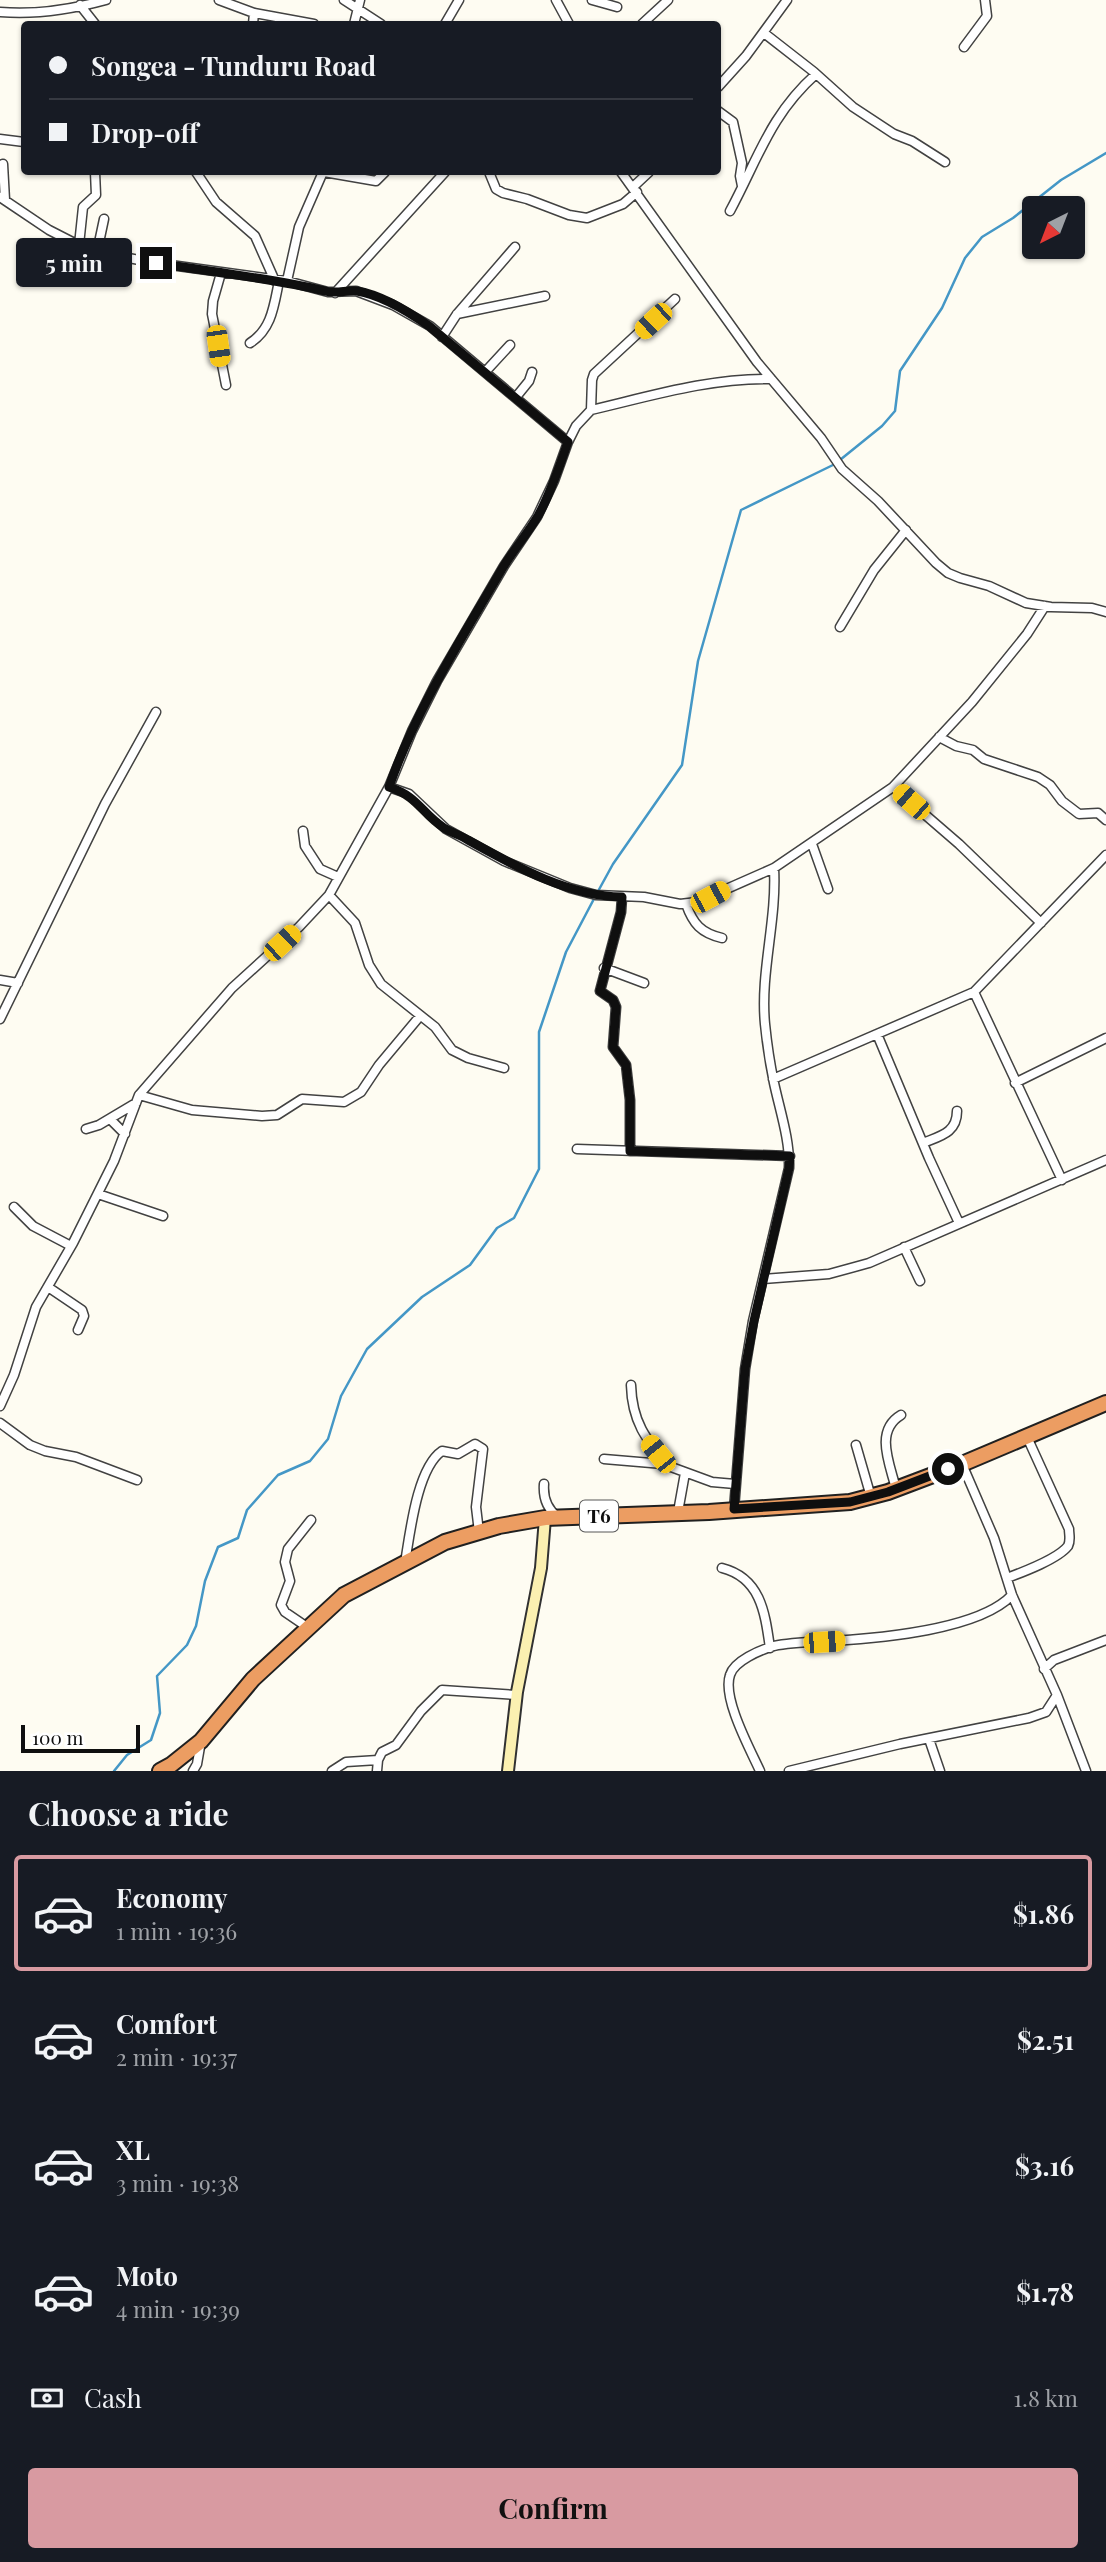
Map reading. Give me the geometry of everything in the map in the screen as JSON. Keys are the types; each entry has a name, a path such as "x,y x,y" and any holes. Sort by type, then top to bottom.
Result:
{"highway":[{"name":"T6","path":"160,1771 172,1765 201,1741 253,1679 344,1595 445,1542 499,1526 552,1518 850,1502 897,1489 962,1464 1106,1403"}],"street":[{"path":"0,12 16,13 106,0"},
{"path":"219,0 254,13 298,21"},
{"path":"344,0 358,3 378,21"},
{"path":"447,21 459,0"},
{"path":"556,0 567,21"},
{"path":"592,0 617,7"},
{"path":"645,21 668,0"},
{"path":"721,84 747,56 787,0"},
{"path":"964,47 987,16 985,0"},
{"path":"355,21 358,3"},
{"path":"79,5 92,21"},
{"path":"253,21 254,13"},
{"path":"764,33 853,107 894,134 912,141 945,162"},
{"path":"730,211 778,116 797,91 816,74"},
{"path":"721,113 733,122 742,163 740,177 743,186"},
{"path":"0,130 1,139 21,142"},
{"path":"3,164 2,199 43,227 97,252 280,281 335,293 356,291 369,294 414,316 486,371 568,442"},
{"path":"79,245 83,207 96,195 95,175"},
{"path":"198,175 216,202 255,236 280,281"},
{"path":"250,343 262,334 269,324 280,281 299,227 322,175"},
{"path":"341,175 376,181 382,175"},
{"path":"335,293 442,175"},
{"path":"490,175 496,189 503,193 581,218 624,204 647,175"},
{"path":"623,175 771,379 804,416 842,469 878,501 947,573 989,586 1015,599 1045,606 1092,608 1106,612"},
{"path":"97,252 104,219"},
{"path":"442,337 457,314 515,247"},
{"path":"221,273 212,314 226,384"},
{"path":"457,314 545,296"},
{"path":"591,410 594,374 675,299"},
{"path":"486,371 510,345"},
{"path":"516,397 529,381 532,372"},
{"path":"86,1129 110,1119 138,1099 232,988 299,927 329,895 389,787 406,744 437,681 504,566 537,517 576,426 591,410 683,387 721,381 771,379"},
{"path":"841,628 874,570 906,530"},
{"path":"389,787 408,794 443,827 504,862 570,888 596,895 644,897 686,904 710,897 775,868 893,787 972,702 1027,634 1045,606"},
{"path":"0,1020 105,804 156,712"},
{"path":"939,737 956,746 973,750 984,759 1038,777 1050,785 1062,802 1079,814 1098,813 1106,820"},
{"path":"893,787 959,844 1041,923"},
{"path":"303,831 305,846 320,869 338,877"},
{"path":"811,844 828,889"},
{"path":"773,1079 974,992 1106,855"},
{"path":"734,1509 745,1369 790,1156 773,1079 765,1023 765,971 776,889 775,868"},
{"path":"329,895 355,923 369,965 381,984 435,1027 452,1050 468,1058 504,1068"},
{"path":"622,897 621,912 600,991 613,1000 616,1007 613,1047 626,1065 630,1100 630,1151"},
{"path":"686,904 697,927 722,938"},
{"path":"604,968 644,983"},
{"path":"0,980 18,983"},
{"path":"974,992 1062,1180"},
{"path":"138,1099 192,1110 262,1116 277,1115 302,1099 344,1102 361,1091 420,1016"},
{"path":"877,1034 959,1223"},
{"path":"1015,1083 1106,1038"},
{"path":"1,1400 14,1375 36,1307 98,1194 138,1099"},
{"path":"923,1143 951,1131 955,1125 957,1111"},
{"path":"110,1119 125,1134"},
{"path":"577,1149 790,1156"},
{"path":"763,1279 841,1271 869,1264 1106,1160"},
{"path":"98,1194 163,1216"},
{"path":"14,1207 33,1226 71,1246"},
{"path":"904,1247 920,1281"},
{"path":"48,1287 82,1310 84,1316 78,1330"},
{"path":"631,1385 631,1404 635,1416 648,1442 668,1466"},
{"path":"897,1489 885,1437 889,1424 901,1415"},
{"path":"0,1423 30,1445 76,1457 137,1480"},
{"path":"1007,1578 1031,1569 1058,1553 1070,1541 1069,1529 1027,1437"},
{"path":"405,1563 422,1483 429,1465 442,1451 458,1454 475,1444 482,1449 476,1507 478,1532"},
{"path":"856,1445 871,1497"},
{"path":"604,1459 668,1466 712,1482 735,1484"},
{"path":"962,1464 994,1538 1012,1595 1086,1771"},
{"path":"678,1512 685,1473"},
{"path":"508,1771 517,1695 552,1518 545,1500 544,1484"},
{"path":"307,1627 285,1612 281,1605 290,1581 285,1562 288,1549 311,1520"},
{"path":"722,1568 734,1571 746,1579 760,1598 770,1648"},
{"path":"760,1771 733,1707 728,1687 729,1675 734,1667 770,1648 897,1634 953,1623 995,1608 1012,1595"},
{"path":"1044,1669 1054,1660 1106,1640"},
{"path":"377,1771 382,1752 392,1749 400,1741 421,1711 442,1690 517,1695"},
{"path":"789,1771 1038,1716 1049,1709 1056,1695"},
{"path":"929,1738 940,1771"},
{"path":"193,1771 201,1741"},
{"path":"332,1771 345,1762 378,1760"}],"waterway":[{"path":"114,1771 127,1755 151,1740 160,1713 157,1676 187,1645 196,1626 205,1581 218,1547 238,1538 247,1510 278,1475 310,1461 328,1439 341,1396 367,1349 422,1297 470,1265 497,1228 514,1218 539,1169 539,1032 566,952 596,895 613,864 682,765 698,661 741,510 835,464 882,426 895,411 900,371 942,308 965,258 982,237 1013,218 1061,180 1106,153"}],"route":[{"path":"156,263 287,281 327,292 356,291 369,294 429,326 497,380 568,442 537,517 504,566 437,681 389,787 408,794 443,827 504,862 570,888 596,895 622,897 617,930 600,991 615,1002 616,1007 613,1047 626,1065 630,1100 630,1151 790,1156 745,1369 734,1509 850,1502 888,1492 948,1469"}]}
